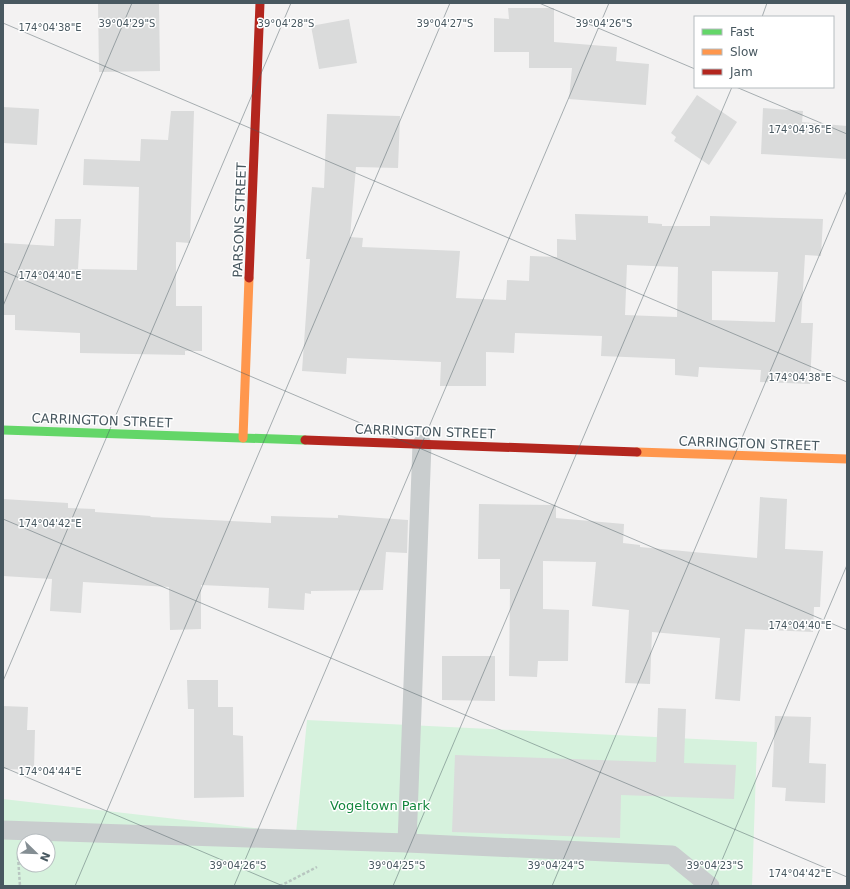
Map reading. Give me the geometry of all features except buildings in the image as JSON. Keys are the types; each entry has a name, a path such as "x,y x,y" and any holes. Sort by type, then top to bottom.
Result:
{"main road":[{"name":"PARSONS STREET","path":"242,438 260,3"},
{"name":"CARRINGTON STREET","path":"3,430 847,459"}],"lane":[{"path":"408,843 422,444"},
{"path":"3,830 408,843 672,854 710,886"}],"green space":[{"name":"Vogeltown Park","path":"307,720 757,742 752,886 3,886 3,799 296,833"}],"traffic: fast":[{"path":"3,430 305,440"}],"traffic: slow":[{"path":"243,438 249,278"},
{"path":"637,452 847,459"}],"traffic: jam":[{"path":"249,278 260,3"},
{"path":"305,440 637,452"}]}
